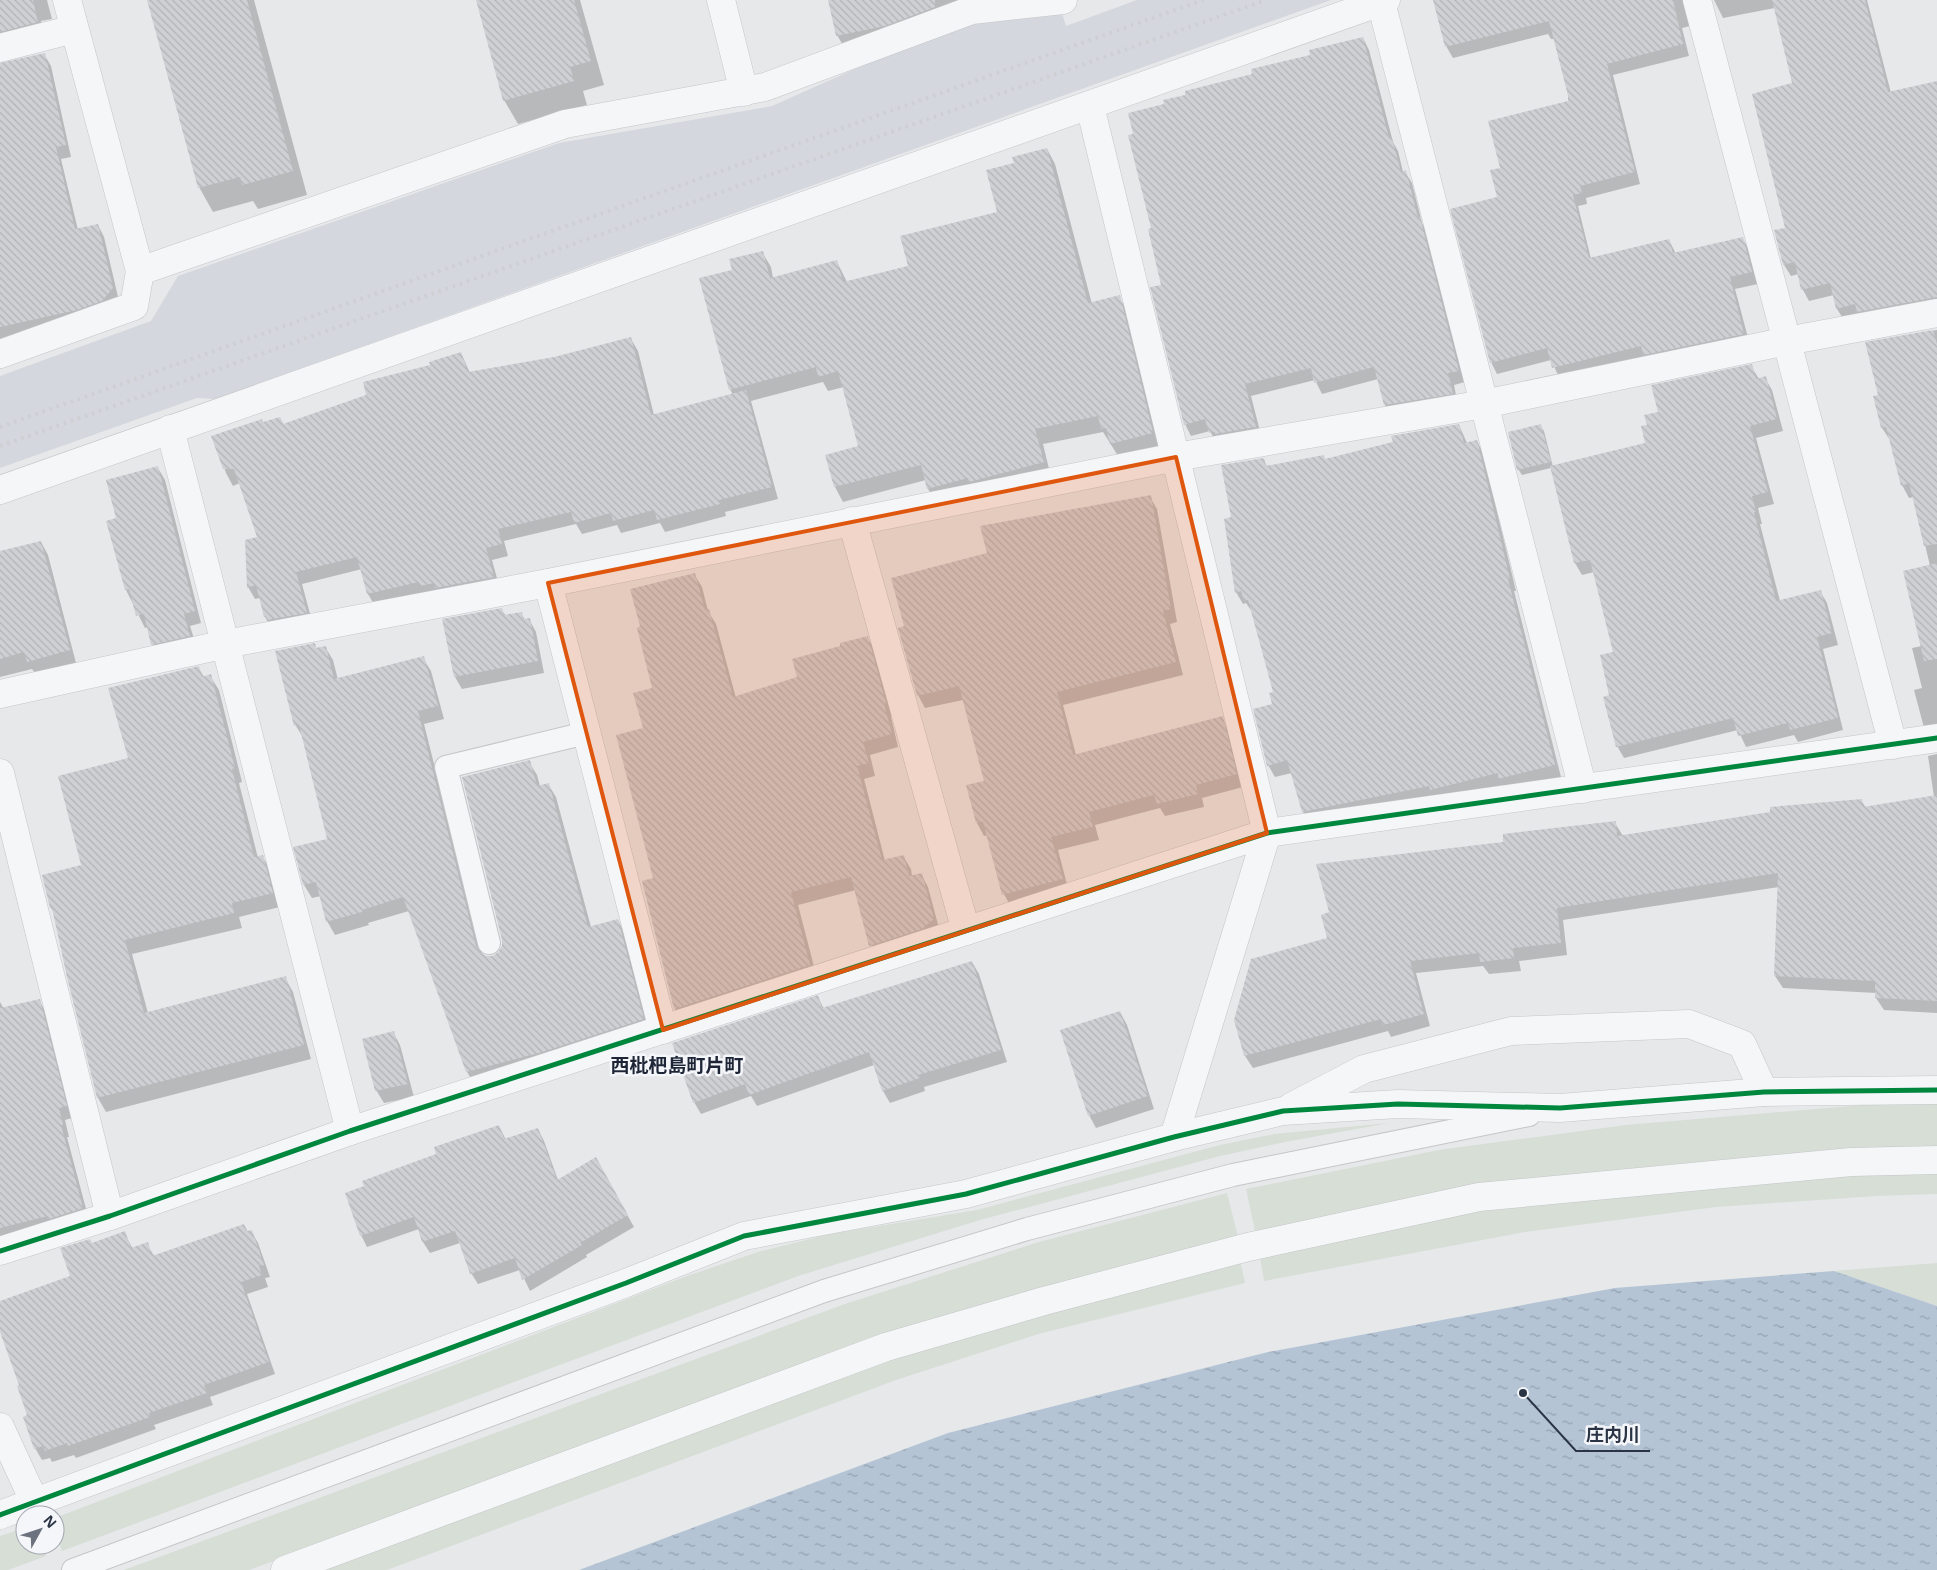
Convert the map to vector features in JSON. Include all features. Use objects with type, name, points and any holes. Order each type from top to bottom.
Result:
[{"type":"street","points":[[0,354],[134,306],[140,271],[67,0]]},
{"type":"street","points":[[721,0],[744,92]]},
{"type":"street","points":[[140,271],[565,124],[764,87],[972,10],[1063,0]]},
{"type":"street","points":[[1698,0],[1893,745]]},
{"type":"street","points":[[0,490],[1383,1],[1583,789]]},
{"type":"street","points":[[0,48],[74,29]]},
{"type":"street","points":[[1090,106],[1267,833],[1174,1137]]},
{"type":"street","points":[[0,694],[226,644],[548,583],[1176,457],[1484,404],[1787,341],[1937,313]]},
{"type":"street","points":[[170,429],[350,1130]]},
{"type":"street","points":[[852,521],[966,931]]},
{"type":"street","points":[[548,583],[663,1030]]},
{"type":"street","points":[[0,1250],[110,1216],[350,1130],[1267,833],[1937,738]]},
{"type":"street","points":[[0,773],[110,1216]]},
{"type":"street","points":[[1283,1111],[1364,1069],[1511,1031],[1689,1024],[1742,1044],[1764,1092]]},
{"type":"street","points":[[0,1515],[626,1283],[744,1236],[966,1194],[1174,1137],[1283,1111],[1398,1104],[1560,1108],[1764,1092],[1937,1090]]},
{"type":"street","points":[[285,1570],[886,1347],[1044,1301],[1248,1247],[1479,1197],[1851,1162],[1937,1160]]},
{"type":"street","points":[[0,1427],[35,1503]]},
{"type":"lane","points":[[489,943],[446,767],[586,733]]},
{"type":"lane","points":[[73,1570],[824,1291],[1027,1228],[1233,1175],[1560,1108]]},
{"type":"highlighted area","points":[[1176,457],[1267,833],[663,1030],[548,583]]},
{"type":"shaded area","points":[[1137,0],[1331,0],[215,399],[197,398],[0,468],[0,376],[151,321],[178,276],[559,143],[772,106],[893,52],[972,24],[1062,13],[1066,26]]},
{"type":"shaded area","points":[[1874,1104],[1937,1104],[1937,1148],[1864,1150],[1653,1166],[1466,1190],[1255,1231],[1246,1189],[1439,1150],[1626,1125]]},
{"type":"shaded area","points":[[1389,1123],[1220,1156],[980,1220],[798,1276],[65,1550],[65,1514],[687,1276],[758,1252],[830,1234],[977,1210],[1220,1145],[1275,1134]]},
{"type":"shaded area","points":[[1937,1172],[1937,1194],[1876,1196],[1716,1207],[1525,1232],[1264,1281],[1260,1257],[1496,1207],[1863,1174]]},
{"type":"shaded area","points":[[1227,1193],[1238,1237],[876,1337],[249,1570],[124,1570],[845,1304],[1039,1242]]},
{"type":"shaded area","points":[[1240,1260],[1245,1283],[1038,1334],[896,1380],[387,1570],[323,1570],[897,1356]]},
{"type":"shaded area","points":[[1937,1263],[1937,1306],[1834,1271]]},
{"type":"shaded area","points":[[15,1531],[15,1555],[46,1556],[8,1570],[0,1570],[0,1536]]},
{"type":"water","points":[[1834,1271],[1937,1306],[1937,1570],[579,1570],[948,1433],[1268,1352],[1615,1288]]},
{"type":"building","points":[[0,0],[33,0],[38,22],[0,32]]},
{"type":"building","points":[[147,0],[247,0],[293,171],[242,185],[240,177],[198,188]]},
{"type":"building","points":[[476,0],[574,0],[591,61],[570,67],[574,81],[503,101]]},
{"type":"building","points":[[828,0],[935,0],[935,7],[885,26],[836,36]]},
{"type":"building","points":[[1433,0],[1673,0],[1683,44],[1607,64],[1635,172],[1580,186],[1582,193],[1573,195],[1589,258],[1669,239],[1673,253],[1743,237],[1752,272],[1730,277],[1744,334],[1643,355],[1641,346],[1552,368],[1547,348],[1490,363],[1450,209],[1497,197],[1490,170],[1500,168],[1488,121],[1568,101],[1568,95],[1549,21],[1445,47]]},
{"type":"building","points":[[1772,0],[1865,0],[1888,92],[1937,81],[1937,297],[1857,312],[1855,304],[1836,309],[1830,283],[1801,290],[1795,262],[1783,265],[1774,230],[1785,228],[1752,94],[1792,83]]},
{"type":"building","points":[[1363,37],[1389,138],[1392,138],[1401,172],[1406,170],[1418,218],[1420,217],[1459,371],[1448,373],[1453,394],[1384,405],[1374,367],[1314,383],[1311,368],[1245,384],[1256,427],[1215,434],[1215,432],[1209,433],[1205,419],[1184,425],[1150,287],[1161,285],[1148,229],[1151,228],[1128,135],[1133,134],[1128,113],[1164,104],[1163,100],[1185,95],[1185,91],[1252,74],[1251,69],[1310,55],[1309,50]]},
{"type":"building","points":[[45,53],[66,145],[56,147],[75,229],[98,224],[113,288],[102,301],[77,310],[0,327],[0,63]]},
{"type":"building","points":[[1047,148],[1088,303],[1120,295],[1153,433],[1110,444],[1106,428],[1101,429],[1098,416],[1035,429],[1044,462],[969,482],[968,478],[927,489],[921,465],[834,487],[825,455],[858,446],[838,371],[818,377],[816,367],[729,390],[699,278],[732,270],[729,259],[763,251],[770,278],[837,260],[843,282],[908,266],[900,236],[997,212],[986,170],[1014,163],[1012,157]]},
{"type":"building","points":[[1933,330],[1937,344],[1937,544],[1924,546],[1909,483],[1901,486],[1886,427],[1881,428],[1873,396],[1878,395],[1865,342]]},
{"type":"building","points":[[631,337],[651,415],[746,390],[772,487],[719,500],[720,504],[657,520],[654,510],[613,521],[611,513],[574,523],[571,512],[498,529],[502,544],[486,548],[494,577],[435,588],[434,583],[420,586],[419,582],[367,594],[357,557],[296,572],[307,613],[267,620],[266,616],[264,617],[256,585],[247,588],[245,540],[257,537],[234,469],[223,469],[211,436],[262,419],[263,422],[280,417],[283,424],[366,395],[363,382],[430,365],[429,362],[461,352],[468,372],[554,357]]},
{"type":"building","points":[[1752,364],[1756,379],[1766,376],[1777,419],[1750,426],[1768,492],[1752,496],[1756,512],[1754,512],[1776,601],[1821,590],[1832,633],[1817,637],[1838,718],[1790,730],[1788,723],[1738,736],[1733,718],[1616,747],[1603,697],[1609,695],[1600,655],[1613,652],[1590,560],[1574,563],[1550,466],[1645,443],[1641,426],[1647,425],[1644,415],[1658,412],[1651,385]]},
{"type":"building","points":[[1459,424],[1464,443],[1477,440],[1510,579],[1508,579],[1555,765],[1498,779],[1498,773],[1430,790],[1429,786],[1302,812],[1287,760],[1267,766],[1253,709],[1272,704],[1269,693],[1273,692],[1248,600],[1244,601],[1241,591],[1235,593],[1224,519],[1231,517],[1221,465],[1264,458],[1266,466],[1324,455],[1325,459],[1393,442],[1391,436]]},
{"type":"building","points":[[1541,424],[1551,462],[1517,470],[1508,432]]},
{"type":"building","points":[[158,466],[195,611],[184,614],[190,636],[151,645],[144,614],[136,616],[129,589],[125,590],[106,521],[116,518],[106,480]]},
{"type":"building","points":[[1151,495],[1171,609],[1163,611],[1176,662],[1057,692],[1073,755],[1223,716],[1237,774],[1196,785],[1198,794],[1157,804],[1154,795],[1089,812],[1093,827],[1051,837],[1063,879],[1002,895],[983,822],[976,823],[966,785],[984,781],[959,686],[917,696],[898,628],[904,626],[891,578],[987,553],[980,526]]},
{"type":"building","points":[[41,541],[70,650],[27,662],[24,652],[0,659],[0,551]]},
{"type":"building","points":[[1937,563],[1937,659],[1924,661],[1903,571]]},
{"type":"building","points":[[695,573],[705,610],[709,609],[733,697],[797,677],[792,659],[868,636],[886,703],[884,704],[892,734],[863,742],[869,763],[857,766],[882,860],[904,855],[909,876],[922,873],[934,919],[922,929],[869,946],[851,877],[791,892],[810,965],[674,1009],[642,881],[653,878],[616,735],[643,728],[633,693],[652,688],[637,628],[640,626],[630,589]]},
{"type":"building","points":[[502,608],[504,615],[522,612],[523,619],[530,618],[538,661],[454,677],[442,619]]},
{"type":"building","points":[[315,643],[316,648],[326,646],[334,679],[424,656],[438,706],[418,711],[476,946],[486,956],[493,956],[498,952],[502,946],[502,940],[462,777],[530,760],[537,786],[549,783],[588,927],[618,919],[644,1019],[539,1053],[466,1072],[403,897],[362,910],[362,912],[326,922],[316,882],[303,885],[293,847],[327,839],[299,725],[294,726],[275,651]]},
{"type":"building","points":[[199,666],[202,677],[211,674],[235,768],[232,769],[254,857],[263,855],[273,893],[232,903],[234,913],[125,940],[144,1013],[286,976],[304,1045],[97,1098],[52,908],[50,908],[42,875],[81,865],[58,776],[128,758],[108,688]]},
{"type":"building","points":[[1937,795],[1937,1001],[1875,998],[1875,981],[1774,976],[1778,873],[1557,908],[1561,943],[1513,948],[1514,958],[1480,962],[1479,953],[1410,961],[1424,1014],[1383,1025],[1381,1019],[1244,1056],[1234,1020],[1251,959],[1327,938],[1321,915],[1329,912],[1316,864],[1503,842],[1503,834],[1616,821],[1617,836],[1770,812],[1770,807],[1862,799],[1863,807]]},
{"type":"building","points":[[972,961],[1001,1050],[918,1075],[920,1078],[882,1091],[869,1052],[749,1095],[745,1084],[693,1103],[672,1043],[818,995],[822,1008]]},
{"type":"building","points":[[40,999],[67,1106],[59,1108],[63,1125],[61,1125],[83,1208],[49,1219],[48,1216],[0,1228],[0,1008]]},
{"type":"building","points":[[1120,1011],[1148,1096],[1088,1116],[1060,1030]]},
{"type":"building","points":[[394,1031],[408,1084],[375,1091],[362,1039]]},
{"type":"building","points":[[499,1125],[504,1139],[538,1128],[557,1180],[596,1157],[628,1215],[580,1243],[582,1245],[522,1280],[515,1258],[470,1274],[455,1231],[422,1242],[414,1217],[360,1236],[345,1193],[364,1186],[362,1181],[436,1154],[434,1147]]},
{"type":"building","points":[[244,1224],[247,1231],[252,1230],[264,1265],[259,1266],[262,1275],[241,1282],[269,1362],[204,1385],[207,1393],[149,1413],[150,1417],[68,1446],[67,1443],[45,1451],[43,1446],[34,1449],[23,1417],[27,1415],[17,1386],[19,1385],[0,1332],[0,1301],[70,1276],[60,1248],[90,1239],[92,1243],[125,1231],[131,1248],[148,1242],[152,1256]]},
{"type":"railway","points":[[0,427],[1203,0]]},
{"type":"railway","points":[[0,446],[1266,0]]},
{"type":"cycle path","points":[[0,1251],[110,1216],[350,1131],[1267,833],[1937,738]]},
{"type":"cycle path","points":[[0,1515],[626,1283],[744,1236],[966,1194],[1174,1137],[1283,1111],[1398,1104],[1560,1108],[1764,1092],[1937,1090]]},
{"type":"place","name":"庄内川","points":[[1523,1393]]},
{"type":"district","name":"西枇杷島町片町","points":[[677,1065]]}]
